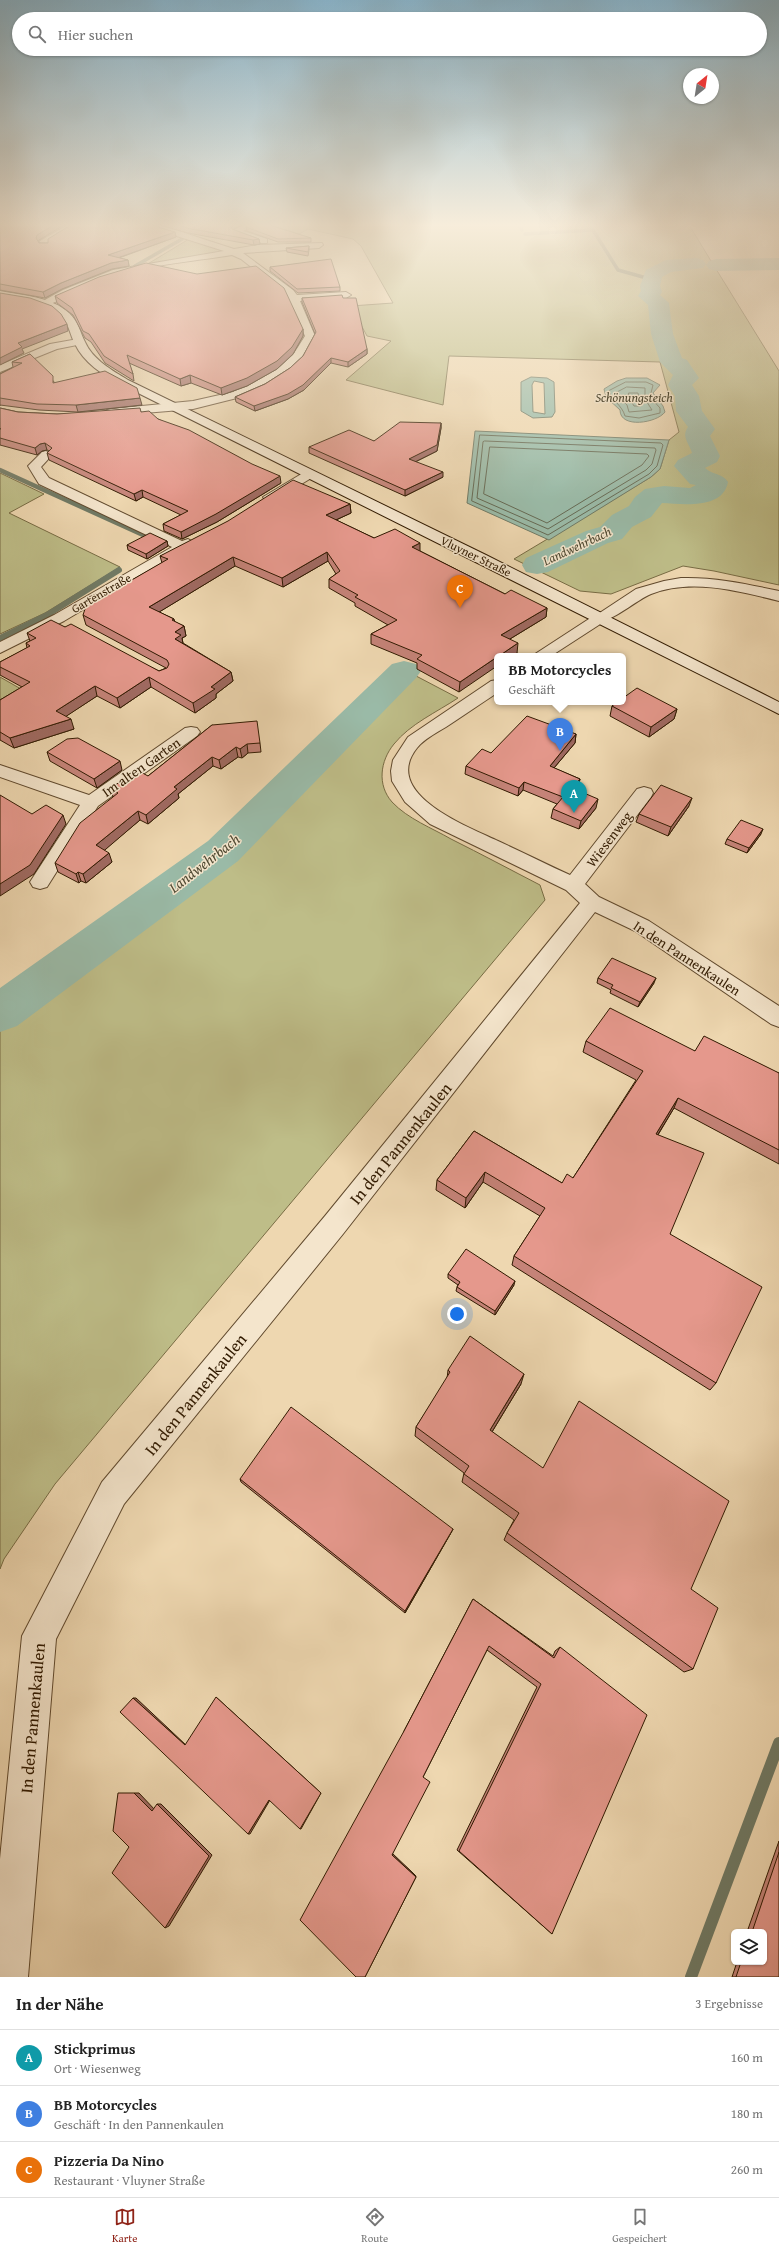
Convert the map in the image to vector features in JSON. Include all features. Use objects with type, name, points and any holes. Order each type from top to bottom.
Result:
[{"type":"street","name":"Vluyner Straße","points":[[66,315],[74,326],[78,342],[83,351],[102,369],[124,382],[600,618],[779,709]]},
{"type":"street","points":[[97,415],[172,407],[219,400],[237,395],[282,370],[297,357],[310,336],[302,324],[299,315]]},
{"type":"street","points":[[0,369],[54,346],[78,342]]},
{"type":"street","points":[[46,455],[34,466],[44,481],[182,546]]},
{"type":"street","points":[[256,505],[308,474]]},
{"type":"street","name":"Gartenstraße","points":[[0,648],[66,621],[182,546],[203,536]]},
{"type":"street","points":[[545,653],[644,591],[680,583],[719,583],[779,596]]},
{"type":"street","name":"In den Pannenkaulen","points":[[494,688],[420,736],[407,749],[400,768],[400,781],[417,804],[437,819],[642,926],[779,1018]]},
{"type":"street","name":"Im alten Garten","points":[[40,882],[91,802],[191,732]]},
{"type":"street","name":"Im alten Garten","points":[[0,771],[91,802]]},
{"type":"street","name":"Wiesenweg","points":[[583,894],[644,793]]},
{"type":"street","name":"In den Pannenkaulen","points":[[8,1977],[39,1636],[113,1493],[329,1231],[583,894]]},
{"type":"shaded area","points":[[356,315],[745,315],[779,371],[779,585],[683,566],[611,594],[580,591],[514,559],[651,477],[660,469],[669,440],[679,432],[660,362],[449,356],[443,405],[346,380],[391,341],[367,336]]},
{"type":"shaded area","points":[[0,473],[44,494],[9,513],[120,567],[45,613],[0,634]]},
{"type":"shaded area","points":[[399,667],[458,698],[416,724],[394,744],[383,765],[382,781],[387,795],[398,808],[413,818],[540,885],[545,900],[55,1484],[4,1559],[0,1569],[0,1000],[216,846]]},
{"type":"shaded area","points":[[0,677],[21,689],[0,701]]},
{"type":"water","points":[[531,377],[547,378],[554,382],[555,412],[552,417],[533,418],[521,411],[521,382]],"holes":[[[534,381],[544,383],[545,414],[533,412],[532,385]]]},
{"type":"water","name":"Schönungsteich","points":[[626,378],[647,378],[660,385],[653,393],[663,406],[665,412],[655,419],[647,421],[632,422],[626,420],[622,416],[620,410],[606,397],[604,389],[617,381]]},
{"type":"water","points":[[475,431],[669,440],[660,469],[651,477],[549,540],[467,503]]},
{"type":"building","points":[[0,315],[62,315],[67,324],[18,343],[22,347],[0,358]]},
{"type":"building","points":[[75,315],[297,315],[303,329],[292,347],[277,361],[247,378],[221,388],[190,375],[180,379],[127,355],[133,374],[104,356],[89,334],[83,331]]},
{"type":"building","points":[[309,315],[360,315],[367,349],[348,362],[331,358],[303,385],[288,394],[254,406],[235,397],[265,384],[290,368],[303,356],[316,332]]},
{"type":"building","points":[[30,354],[53,376],[53,383],[105,371],[137,388],[140,398],[76,405],[37,404],[0,398],[0,374],[22,363],[12,362]]},
{"type":"building","points":[[0,408],[18,412],[57,414],[140,408],[141,412],[149,411],[158,419],[189,430],[252,464],[280,476],[216,514],[181,532],[163,524],[188,511],[142,490],[134,494],[47,453],[52,448],[45,443],[40,444],[35,448],[0,438]]},
{"type":"building","points":[[400,422],[441,423],[437,445],[409,459],[443,472],[405,490],[309,447],[349,430],[374,441]]},
{"type":"building","points":[[293,480],[350,504],[326,515],[374,538],[395,529],[420,543],[412,547],[505,594],[511,590],[547,608],[501,635],[518,643],[503,653],[494,653],[494,659],[460,682],[417,659],[422,655],[371,634],[397,620],[355,597],[358,595],[329,579],[340,571],[327,552],[282,578],[233,557],[149,607],[174,619],[172,620],[184,626],[175,632],[181,635],[175,639],[231,672],[211,687],[215,689],[193,703],[149,677],[117,698],[95,686],[56,711],[71,719],[10,738],[0,732],[0,700],[30,682],[0,667],[0,662],[30,646],[26,643],[36,638],[27,633],[51,620],[65,627],[71,624],[159,671],[167,668],[169,664],[167,660],[83,615],[89,597],[96,594],[104,596],[168,559],[160,556],[228,521]]},
{"type":"building","points":[[150,533],[167,541],[146,554],[127,545]]},
{"type":"building","points":[[637,688],[677,709],[651,727],[612,706],[626,705],[626,696]]},
{"type":"building","points":[[527,716],[576,734],[550,766],[580,779],[572,788],[598,799],[581,821],[553,809],[563,797],[524,782],[519,788],[466,766],[482,749],[491,753]]},
{"type":"building","points":[[257,721],[260,743],[247,744],[240,749],[236,747],[219,760],[212,757],[174,787],[177,789],[146,815],[138,811],[96,845],[109,853],[83,874],[78,872],[76,874],[55,863],[80,823],[118,793],[111,788],[137,770],[148,776],[212,725]]},
{"type":"building","points":[[78,738],[120,761],[94,779],[47,752],[67,739]]},
{"type":"building","points":[[661,785],[692,798],[671,827],[639,814]]},
{"type":"building","points":[[0,795],[32,814],[46,805],[63,815],[30,865],[0,884]]},
{"type":"building","points":[[741,820],[763,829],[749,848],[727,839]]},
{"type":"building","points":[[612,958],[656,978],[640,1002],[611,988],[613,985],[598,978]]},
{"type":"building","points":[[610,1008],[695,1051],[704,1036],[779,1073],[779,1150],[678,1098],[656,1134],[704,1153],[670,1234],[762,1287],[716,1383],[514,1256],[545,1208],[485,1172],[466,1198],[437,1180],[474,1131],[562,1183],[567,1174],[573,1178],[643,1071],[586,1041]]},
{"type":"building","points":[[466,1249],[515,1281],[495,1311],[457,1287],[460,1282],[448,1274]]},
{"type":"building","points":[[470,1336],[524,1374],[490,1430],[543,1468],[579,1401],[729,1501],[691,1589],[718,1608],[693,1669],[507,1533],[519,1513],[464,1474],[469,1466],[416,1427],[450,1372],[448,1370]]},
{"type":"building","points":[[291,1407],[453,1529],[405,1611],[240,1479]]},
{"type":"building","points":[[473,1599],[554,1658],[560,1647],[647,1715],[552,1934],[459,1851],[541,1684],[489,1646],[423,1777],[430,1782],[392,1855],[416,1877],[365,1977],[356,1977],[300,1920],[404,1731]]},
{"type":"building","points":[[216,1697],[321,1793],[300,1829],[269,1800],[248,1834],[120,1712],[133,1698],[185,1745]]},
{"type":"building","points":[[118,1793],[134,1793],[152,1811],[157,1804],[209,1856],[165,1928],[112,1873],[129,1847],[113,1831]]},
{"type":"building","points":[[779,1852],[779,1977],[736,1977],[740,1965],[767,1965],[767,1929],[753,1929]]},
{"type":"waterway","name":"Landwehrbach","points":[[537,565],[597,537],[611,533],[622,521],[641,511],[645,503],[655,495],[685,497],[697,495],[713,487],[714,482],[700,478],[688,466],[707,456],[702,443],[697,437],[697,432],[702,429],[689,411],[687,396],[680,385],[681,380],[687,378],[679,365],[672,362],[662,334],[660,315]]},
{"type":"waterway","points":[[0,470],[154,540]]},
{"type":"waterway","points":[[0,638],[47,615],[119,570]]},
{"type":"waterway","name":"Landwehrbach","points":[[0,1013],[223,851],[404,671]]},
{"type":"waterway","points":[[691,1977],[779,1743]]},
{"type":"place","name":"Pizzeria Da Nino","points":[[460,608]]},
{"type":"place","name":"BB Motorcycles","points":[[560,751]]},
{"type":"place","name":"Stickprimus","points":[[574,813]]}]
